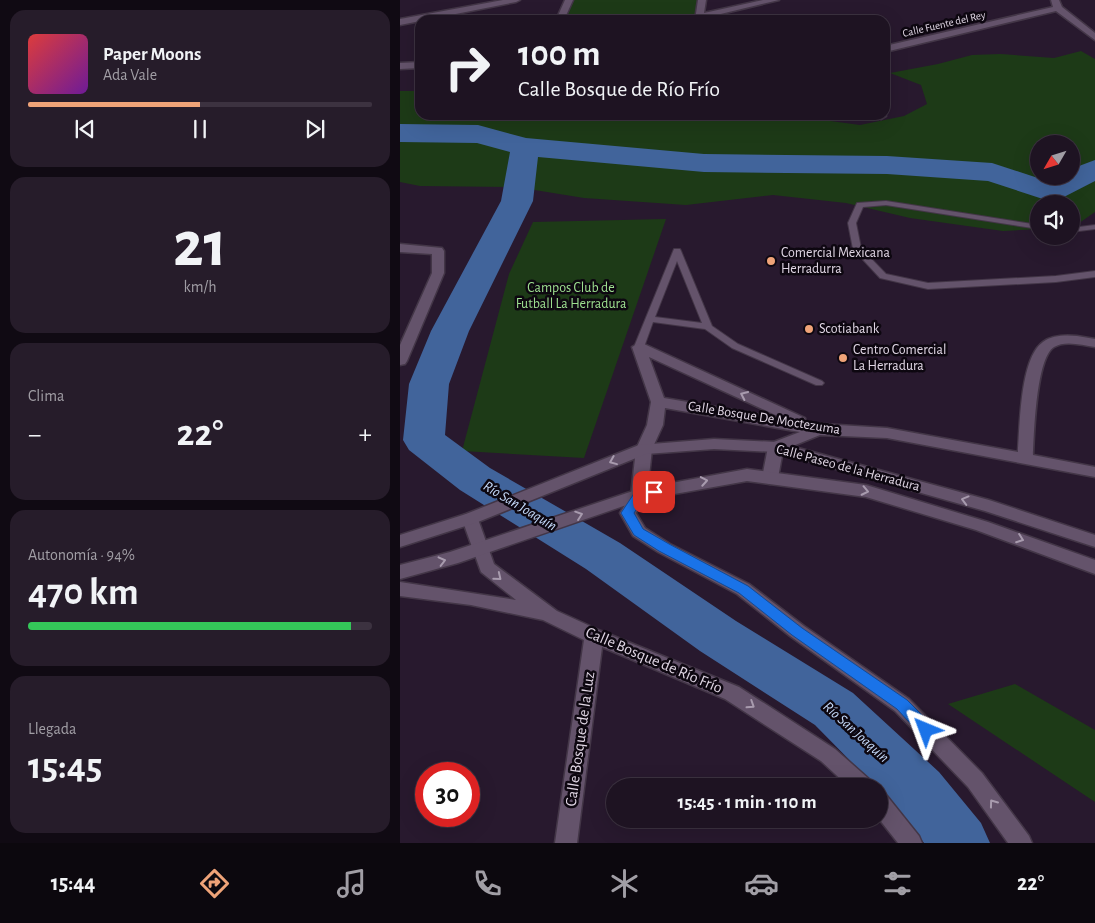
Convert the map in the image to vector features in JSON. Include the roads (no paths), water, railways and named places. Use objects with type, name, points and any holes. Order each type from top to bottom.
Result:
[{"type":"street","points":[[437,15],[516,0]]},
{"type":"street","points":[[562,15],[569,0]]},
{"type":"street","points":[[700,15],[702,0]]},
{"type":"street","points":[[712,15],[775,0]]},
{"type":"street","points":[[1056,4],[1095,37]]},
{"type":"street","name":"Calle Fuente del Rey","points":[[890,48],[1056,4]]},
{"type":"street","points":[[400,22],[415,19]]},
{"type":"street","points":[[400,66],[415,66]]},
{"type":"street","points":[[400,248],[438,251],[438,273],[403,348],[400,361]]},
{"type":"street","points":[[1026,459],[1028,416],[1036,361],[1046,346],[1071,338],[1095,343]]},
{"type":"street","points":[[639,347],[658,402],[655,425],[644,449],[638,496],[628,513],[639,532],[664,548],[743,589],[797,632],[902,705],[975,780],[1021,843]]},
{"type":"street","points":[[639,347],[820,430]]},
{"type":"street","name":"Calle Bosque De Moctezuma","points":[[658,402],[820,430],[887,433],[1095,472]]},
{"type":"street","points":[[770,478],[776,447],[820,430]]},
{"type":"street","name":"Calle Paseo de la Herradura","points":[[400,541],[471,519],[644,449],[714,444],[776,447],[989,506],[1095,541]]},
{"type":"street","name":"Calle Paseo de la Herradura","points":[[400,572],[452,558],[638,496],[701,482],[747,475],[866,491],[982,526],[1095,567]]},
{"type":"street","name":"Calle Bosque de Río Frío","points":[[471,519],[487,567],[551,616],[594,636],[732,693],[828,755],[853,778]]},
{"type":"street","points":[[400,589],[475,598],[551,616]]},
{"type":"street","name":"Calle Bosque de la Luz","points":[[566,843],[594,636]]},
{"type":"street","points":[[888,813],[911,843]]},
{"type":"lane","points":[[1030,226],[886,203],[860,205],[852,223],[857,249],[883,276],[928,286],[1047,280],[1095,274]]},
{"type":"lane","points":[[1080,229],[1095,227]]},
{"type":"lane","points":[[639,347],[652,319],[677,250],[708,328]]},
{"type":"lane","points":[[652,319],[708,328],[735,346],[819,384]]},
{"type":"waterway","name":"Río San Joaquín","points":[[400,133],[478,134],[525,147]]},
{"type":"waterway","points":[[525,147],[704,163],[887,165],[992,172],[1049,192],[1095,169]]},
{"type":"waterway","name":"Río San Joaquín","points":[[525,147],[517,201],[450,331],[429,384],[424,440],[475,479],[603,556],[718,636],[834,709],[919,791],[960,843]]},
{"type":"place","name":"Comercial Mexicana Herradurra","points":[[771,261]]},
{"type":"place","name":"Scotiabank","points":[[809,329]]},
{"type":"place","name":"Centro Comercial La Herradura","points":[[843,358]]},
{"type":"park label","name":"Campos Club de Futball La Herradura","points":[[571,296]]}]
